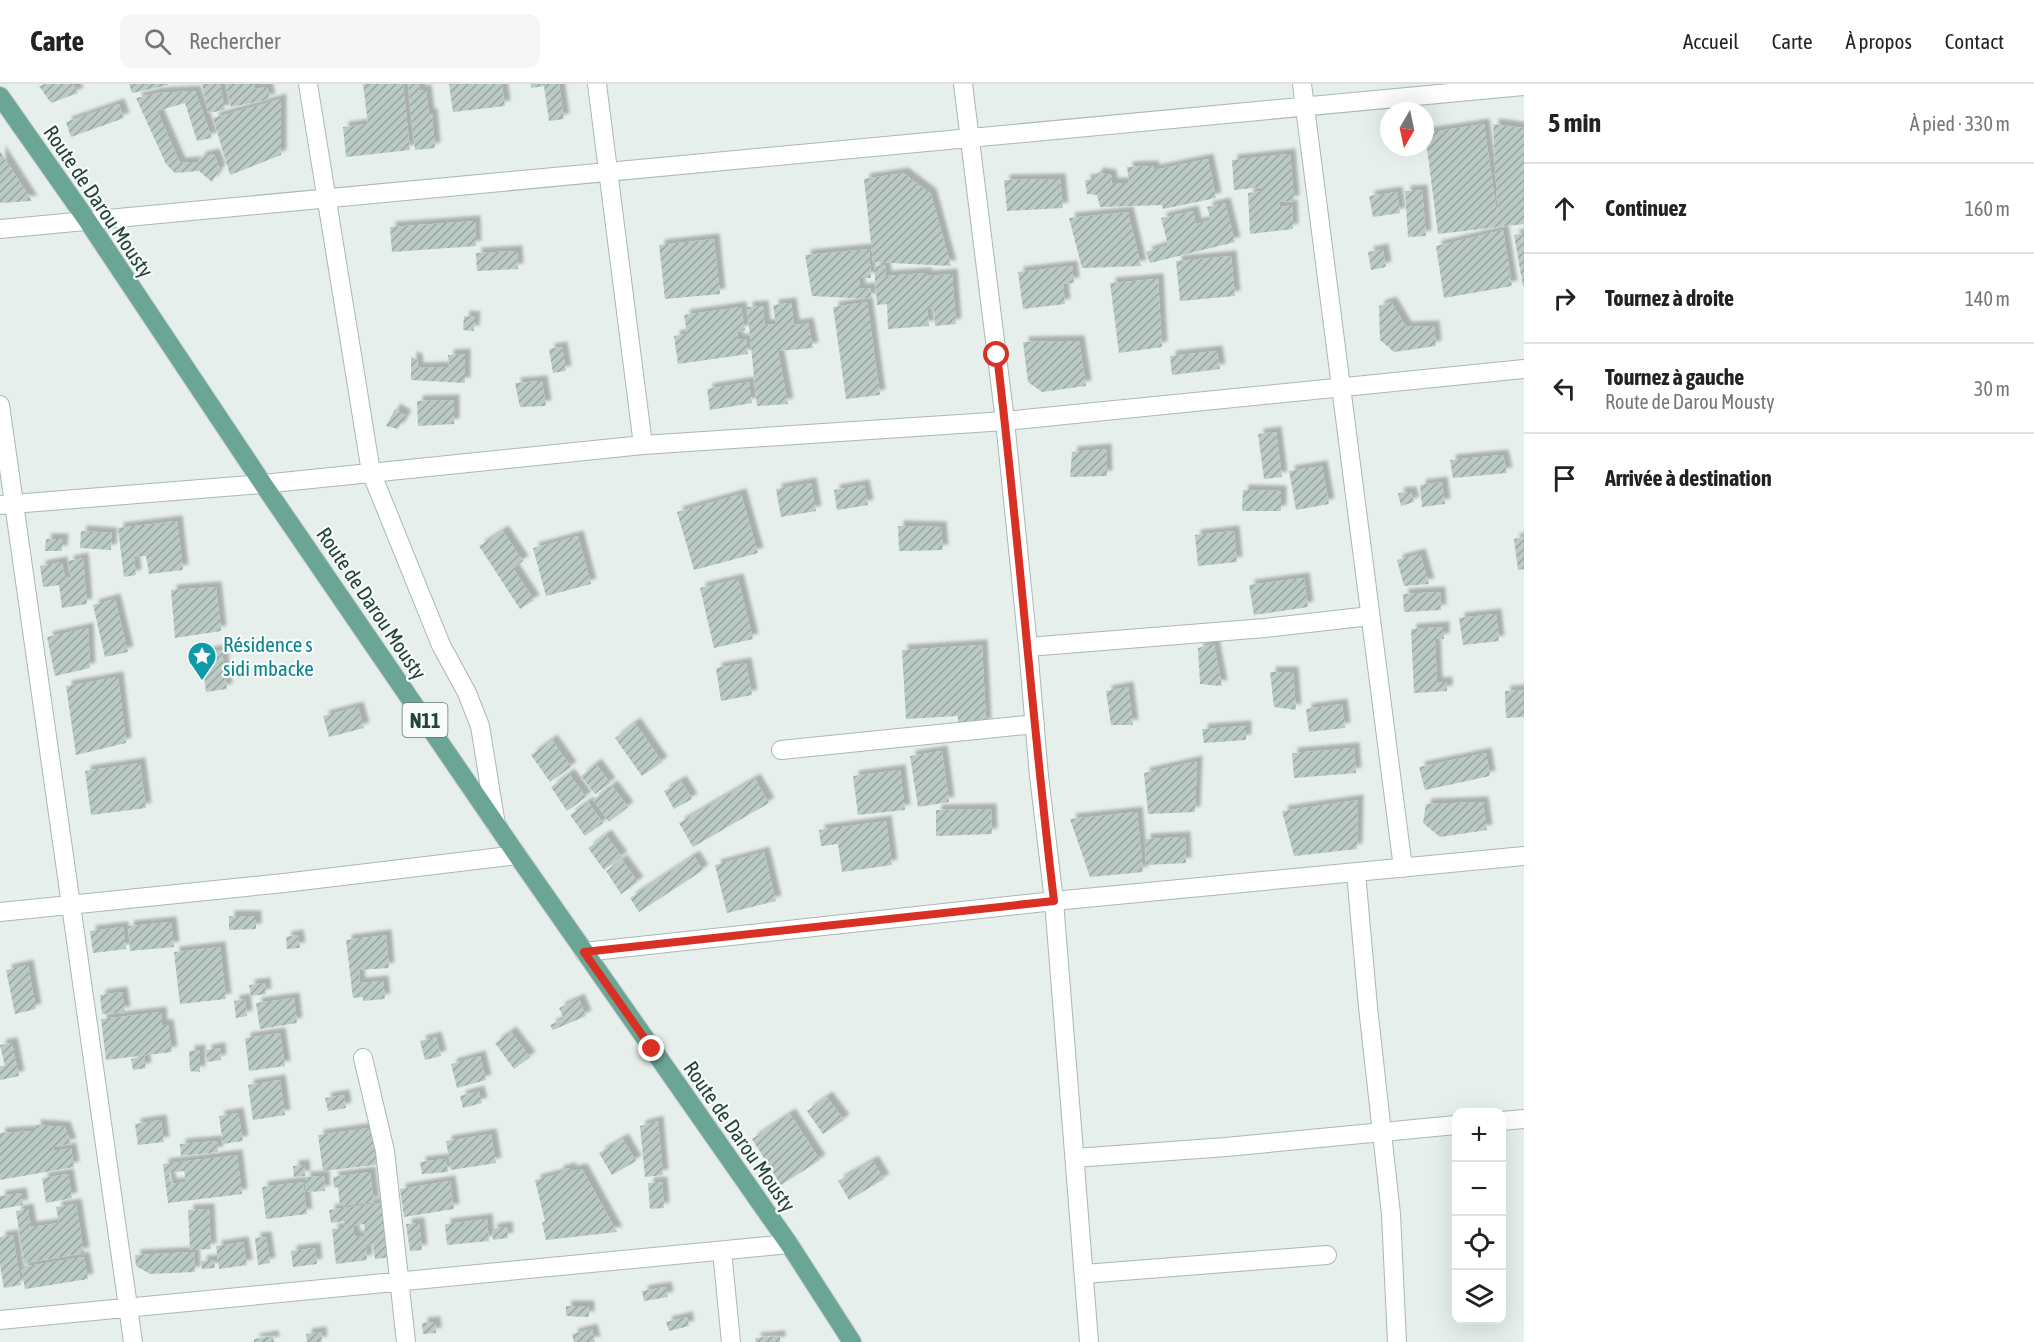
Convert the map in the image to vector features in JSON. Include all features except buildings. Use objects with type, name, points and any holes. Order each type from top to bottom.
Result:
[{"type":"main road","name":"Route de Darou Mousty","points":[[0,96],[87,220],[263,484],[496,825],[789,1244],[852,1342]]},
{"type":"street","points":[[308,84],[371,472],[441,645],[467,693],[480,726],[496,825]]},
{"type":"street","points":[[597,84],[644,445]]},
{"type":"street","points":[[963,84],[1005,421],[1054,901],[1089,1342]]},
{"type":"street","points":[[1302,84],[1403,868]]},
{"type":"street","points":[[0,229],[1524,86]]},
{"type":"street","points":[[7,504],[263,484],[644,445],[1005,421],[1524,369]]},
{"type":"street","points":[[0,405],[7,504],[71,905],[133,1342]]},
{"type":"street","points":[[1028,646],[1265,628],[1370,616]]},
{"type":"street","points":[[781,750],[1035,724]]},
{"type":"street","points":[[0,912],[284,883],[517,855]]},
{"type":"street","points":[[584,952],[1054,901],[1524,855]]},
{"type":"street","points":[[1356,873],[1391,1214],[1397,1342]]},
{"type":"street","points":[[363,1058],[385,1151],[406,1342]]},
{"type":"street","points":[[1506,1121],[1524,1119]]},
{"type":"street","points":[[1075,1158],[1226,1147],[1452,1125]]},
{"type":"street","points":[[0,1320],[789,1244]]},
{"type":"street","points":[[722,1251],[731,1342]]},
{"type":"street","points":[[1084,1274],[1327,1256]]},
{"type":"place","name":"Résidence s sidi mbacke","points":[[202,682]]},
{"type":"route","points":[[652,1049],[584,952],[1054,901],[1039,776],[1028,646],[997,355]]}]
